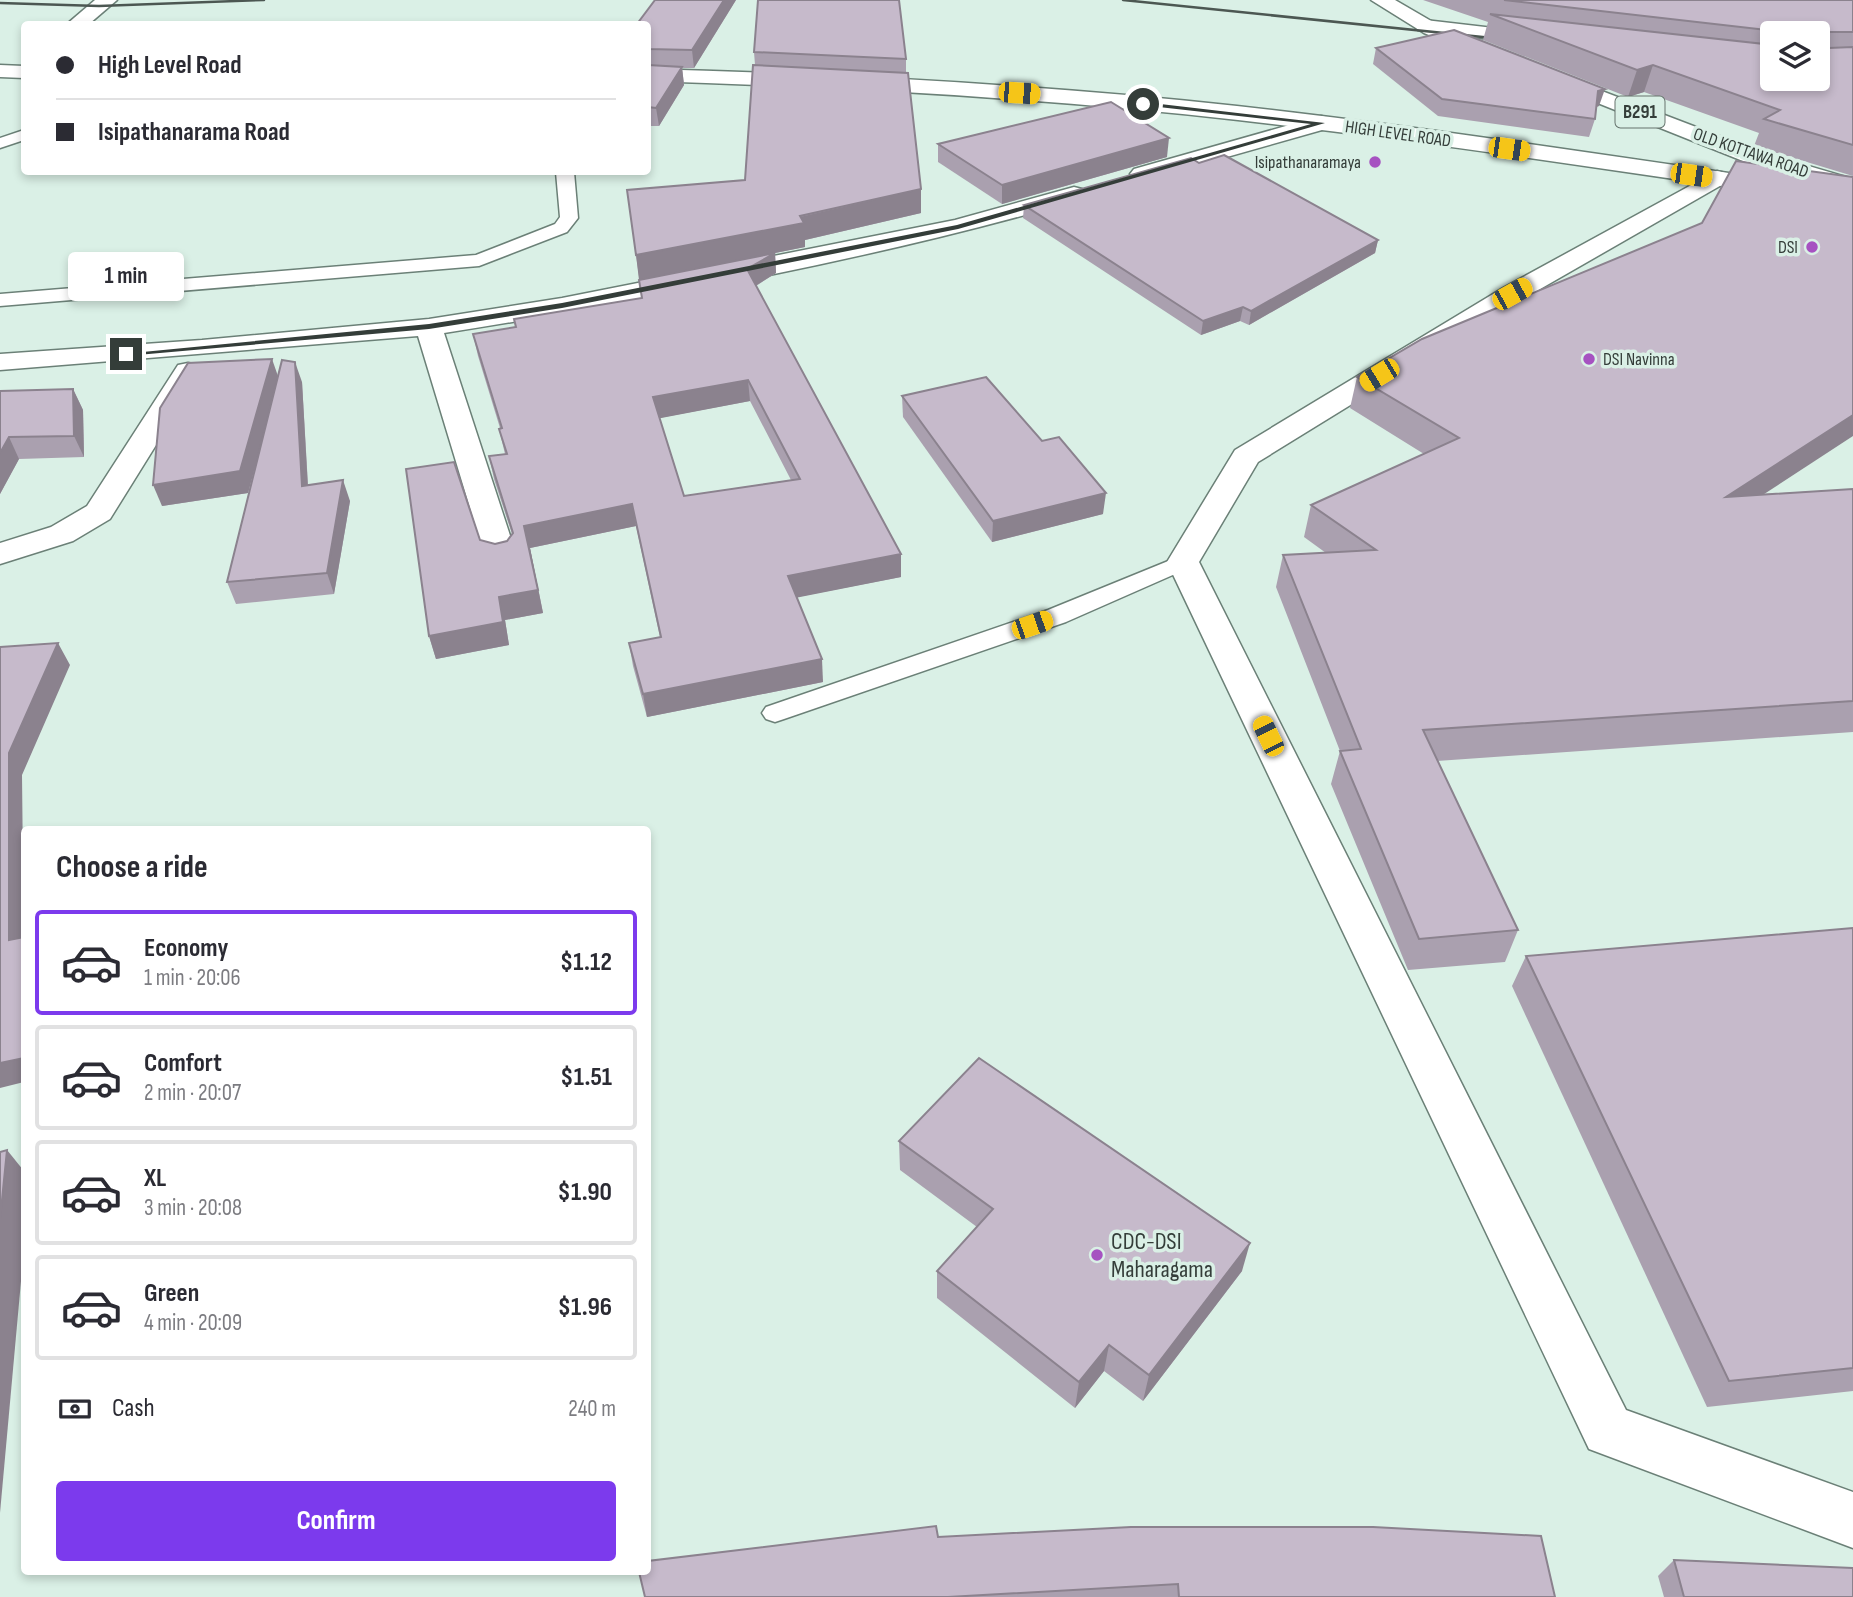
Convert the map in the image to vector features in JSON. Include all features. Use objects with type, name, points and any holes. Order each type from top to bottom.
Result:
[{"type":"main road","points":[[81,21],[107,0]]},
{"type":"main road","points":[[1381,0],[1425,26],[1506,59]]},
{"type":"main road","points":[[1425,26],[1561,42]]},
{"type":"main road","name":"OLD KOTTAWA ROAD","points":[[1531,69],[1756,158],[1853,186]]},
{"type":"main road","name":"HIGH LEVEL ROAD","points":[[651,75],[874,82],[1059,96],[1321,123],[1853,198]]},
{"type":"main road","points":[[1120,181],[1321,123]]},
{"type":"main road","points":[[1717,178],[1512,294],[1245,456],[1182,562],[1608,1430],[1853,1520]]},
{"type":"main road","points":[[0,362],[202,348],[429,327],[562,306],[958,227],[1093,188]]},
{"type":"main road","points":[[429,327],[500,554]]},
{"type":"main road","points":[[0,554],[62,534],[99,512],[202,348]]},
{"type":"lane","points":[[0,143],[21,136]]},
{"type":"lane","points":[[0,300],[479,260],[561,228],[569,218],[565,175]]},
{"type":"lane","points":[[775,713],[1057,616],[1182,562]]},
{"type":"building","points":[[655,0],[724,0],[692,50],[651,49],[651,21],[639,21]]},
{"type":"building","points":[[758,0],[899,0],[906,59],[754,52]]},
{"type":"building","points":[[1504,0],[1853,0],[1853,32],[1830,32],[1830,21],[1760,21],[1760,29]]},
{"type":"building","points":[[1490,14],[1760,44],[1760,91],[1830,91],[1830,48],[1853,47],[1853,145],[1764,119],[1780,110],[1653,65],[1637,70]]},
{"type":"building","points":[[1454,30],[1605,89],[1598,91],[1595,119],[1442,99],[1376,48]]},
{"type":"building","points":[[651,65],[682,67],[656,108],[651,107]]},
{"type":"building","points":[[753,65],[908,73],[921,189],[800,216],[804,223],[636,255],[627,190],[745,180]]},
{"type":"building","points":[[1111,102],[1169,138],[1002,185],[938,144]]},
{"type":"building","points":[[1224,155],[1378,240],[1251,311],[1243,307],[1203,321],[1024,205],[1191,158],[1199,163]]},
{"type":"building","points":[[1736,161],[1853,177],[1853,415],[1726,497],[1853,489],[1853,701],[1423,730],[1518,930],[1419,939],[1340,751],[1361,749],[1283,555],[1376,550],[1311,505],[1459,438],[1357,377],[1422,339],[1702,223]]},
{"type":"building","points":[[775,253],[747,269],[901,554],[788,576],[822,659],[643,694],[629,643],[661,637],[632,504],[524,526],[538,590],[499,597],[503,622],[429,636],[406,469],[454,462],[480,540],[495,544],[507,541],[513,533],[489,456],[507,454],[499,429],[502,428],[473,334],[516,327],[514,319],[642,298],[639,280]],"holes":[[[748,380],[800,479],[684,496],[653,397]]]},
{"type":"building","points":[[272,359],[240,471],[153,485],[160,408],[188,363]]},
{"type":"building","points":[[282,360],[295,362],[302,486],[343,480],[327,573],[227,582]]},
{"type":"building","points":[[986,377],[1042,441],[1059,437],[1106,493],[993,521],[902,396]]},
{"type":"building","points":[[73,389],[74,436],[9,437],[0,453],[0,391]]},
{"type":"building","points":[[58,643],[9,753],[9,940],[21,938],[21,1059],[0,1063],[0,647]]},
{"type":"building","points":[[1853,928],[1853,1368],[1729,1381],[1526,956]]},
{"type":"building","name":"CDC-DSI Maharagama","points":[[979,1058],[1250,1243],[1149,1375],[1109,1345],[1079,1382],[937,1271],[993,1209],[899,1141]]},
{"type":"building","points":[[7,1150],[0,1220],[0,1152]]},
{"type":"building","points":[[936,1526],[938,1537],[1131,1527],[1373,1527],[1541,1536],[1555,1597],[1179,1597],[1178,1584],[948,1597],[645,1597],[640,1575],[651,1575],[651,1561]]},
{"type":"building","points":[[1674,1560],[1853,1568],[1853,1597],[1684,1597]]},
{"type":"railway","points":[[0,3],[99,6],[264,0]]},
{"type":"railway","points":[[1123,0],[1502,39]]},
{"type":"place","name":"Isipathanaramaya","points":[[1375,162]]},
{"type":"place","name":"DSI","points":[[1812,247]]},
{"type":"place","name":"DSI Navinna","points":[[1589,359]]},
{"type":"place","name":"CDC-DSI Maharagama","points":[[1097,1255]]},
{"type":"route","points":[[126,354],[429,327],[562,306],[958,227],[1321,123],[1143,104]]}]
